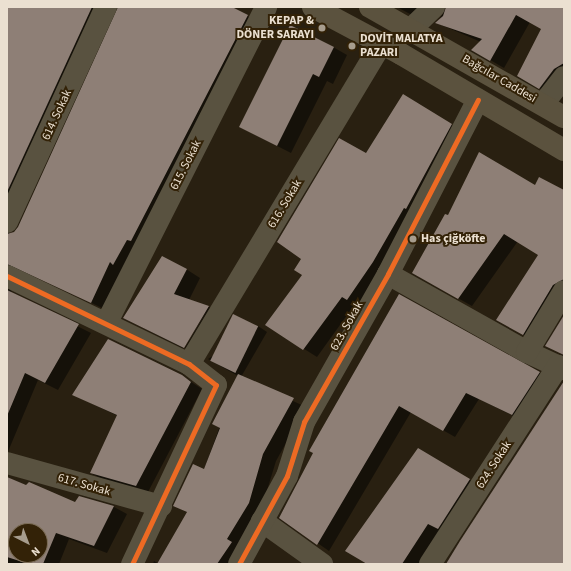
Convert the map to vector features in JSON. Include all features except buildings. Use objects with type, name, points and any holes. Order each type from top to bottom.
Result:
[{"type":"main road","points":[[312,7],[381,44],[564,150]]},
{"type":"main road","name":"Bağcılar Caddesi","points":[[370,7],[564,117]]},
{"type":"street","name":"614. Sokak","points":[[7,222],[106,7]]},
{"type":"street","name":"615. Sokak","points":[[106,322],[266,7]]},
{"type":"street","points":[[411,29],[434,7]]},
{"type":"street","name":"616. Sokak","points":[[190,364],[381,44]]},
{"type":"street","points":[[542,104],[564,78]]},
{"type":"street","name":"623. Sokak","points":[[239,564],[287,476],[304,422],[388,274],[478,100]]},
{"type":"street","points":[[388,274],[527,352],[561,367]]},
{"type":"street","points":[[7,276],[106,322],[190,364],[216,385],[161,506],[132,564]]},
{"type":"street","points":[[527,352],[564,291]]},
{"type":"street","name":"624. Sokak","points":[[430,564],[561,367]]},
{"type":"street","name":"617. Sokak","points":[[7,463],[161,506]]},
{"type":"street","points":[[262,521],[322,564]]},
{"type":"cycle path","points":[[239,564],[287,476],[304,422],[388,274],[478,100]]},
{"type":"cycle path","points":[[7,276],[189,364],[216,385],[132,564]]},
{"type":"place","name":"KEPAP & DÖNER SARAYI","points":[[322,28]]},
{"type":"place","name":"DOVİT MALATYA PAZARI","points":[[352,46]]},
{"type":"place","name":"Has çiğköfte","points":[[413,239]]}]
